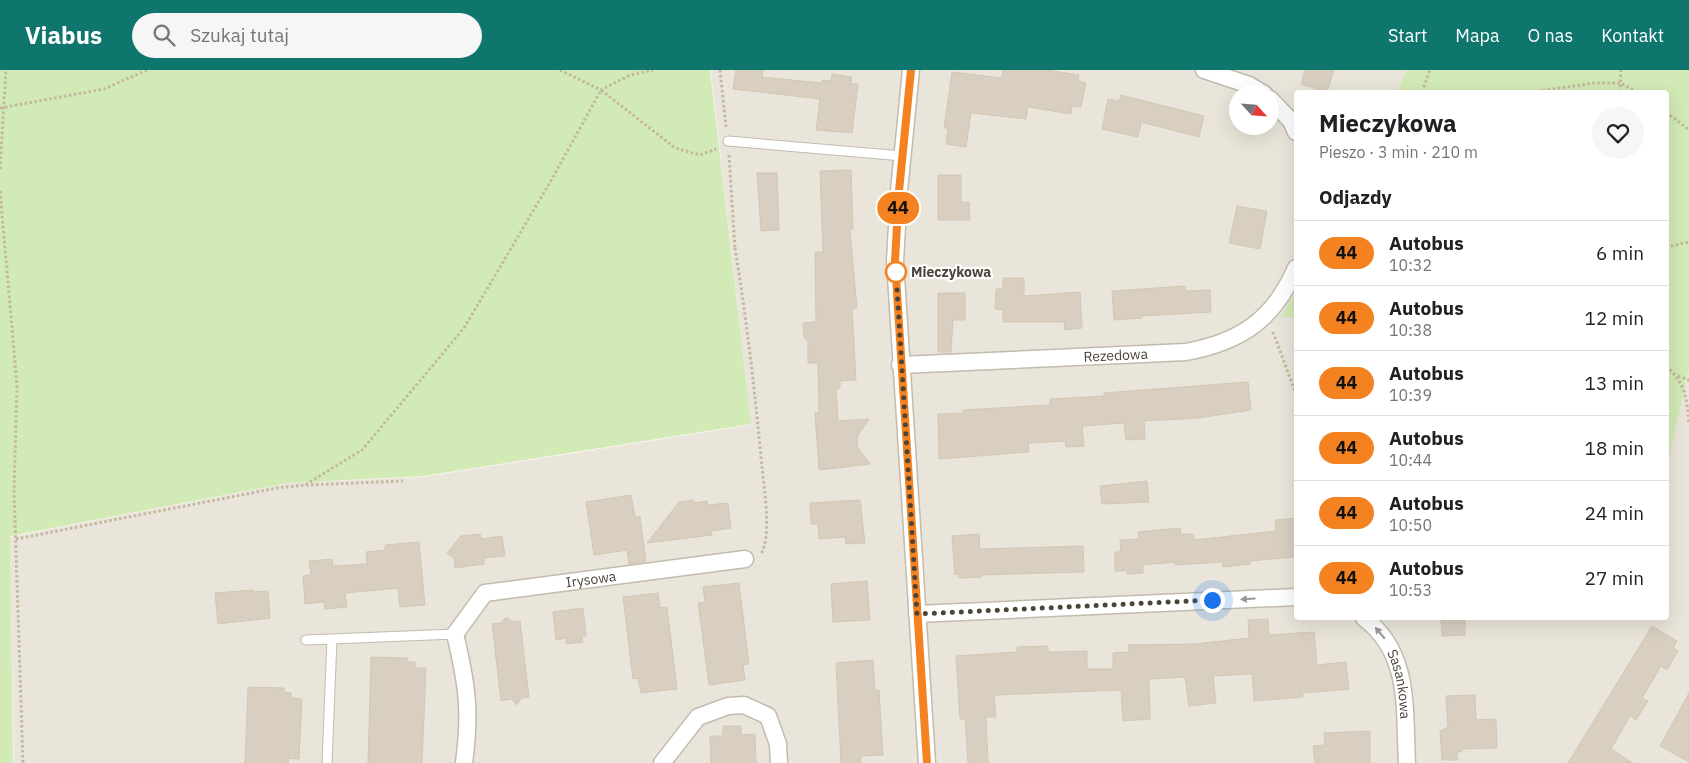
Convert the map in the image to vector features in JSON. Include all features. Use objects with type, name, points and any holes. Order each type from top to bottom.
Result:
[{"type":"street","points":[[911,70],[902,156],[895,261],[900,365],[927,763]]},
{"type":"street","points":[[1204,70],[1249,85]]},
{"type":"street","points":[[1279,108],[1291,121],[1294,128]]},
{"type":"street","name":"Rezedowa","points":[[900,365],[1186,352],[1230,340],[1250,329],[1266,315],[1289,284],[1294,273]]},
{"type":"street","name":"Irysowa","points":[[455,634],[485,593],[753,558]]},
{"type":"street","points":[[917,614],[1294,597]]},
{"type":"street","name":"Sasankowa","points":[[1366,620],[1383,636],[1398,664],[1403,684],[1407,763]]},
{"type":"street","points":[[455,634],[467,682],[469,727],[464,763]]},
{"type":"street","points":[[662,763],[698,717],[728,706],[744,705],[768,716],[778,744],[779,763]]},
{"type":"lane","points":[[728,143],[902,156]]},
{"type":"lane","points":[[306,640],[455,634]]},
{"type":"lane","points":[[327,763],[332,639]]},
{"type":"path","points":[[0,169],[2,109],[6,70]]},
{"type":"path","points":[[2,109],[104,90],[148,70]]},
{"type":"path","points":[[560,70],[601,90],[675,148],[700,155],[728,143]]},
{"type":"path","points":[[305,485],[362,450],[464,328],[552,179],[601,90],[630,75],[654,70]]},
{"type":"path","points":[[720,70],[728,143],[735,249],[755,392],[764,490],[766,544],[753,558]]},
{"type":"path","points":[[1423,90],[1430,70]]},
{"type":"path","points":[[1620,90],[1621,70]]},
{"type":"path","points":[[1547,90],[1594,83],[1621,83],[1633,90]]},
{"type":"path","points":[[1669,114],[1689,130]]},
{"type":"path","points":[[0,191],[17,386],[14,491],[23,763]]},
{"type":"path","points":[[1669,246],[1689,242]]},
{"type":"path","points":[[1266,315],[1294,389]]},
{"type":"path","points":[[1669,368],[1678,376],[1689,380]]},
{"type":"path","points":[[1678,376],[1687,400],[1689,424]]},
{"type":"path","points":[[16,539],[277,488],[403,481]]},
{"type":"shaded area","points":[[711,70],[1689,70],[1689,763],[14,763],[10,537],[289,483],[424,477],[751,425]]},
{"type":"green space","points":[[0,70],[710,70],[751,424],[423,476],[288,483],[10,536],[13,763],[0,763]]},
{"type":"green space","points":[[1407,70],[1689,70],[1689,368],[1669,457],[1669,90],[1398,90]]},
{"type":"green space","points":[[1294,294],[1294,317],[1281,317]]},
{"type":"building","points":[[736,70],[763,70],[762,77],[822,83],[822,80],[831,81],[832,74],[852,77],[851,84],[858,84],[852,133],[816,130],[820,99],[733,89]]},
{"type":"building","points":[[1003,70],[1046,70],[1079,75],[1078,81],[1086,83],[1081,107],[1072,106],[1071,114],[1028,107],[1026,119],[971,113],[966,147],[946,144],[948,128],[944,128],[952,72],[1002,78]]},
{"type":"building","points":[[1305,70],[1334,70],[1328,90],[1320,90],[1301,84]]},
{"type":"building","points":[[1121,95],[1204,116],[1199,137],[1141,122],[1138,137],[1102,129],[1108,99],[1119,101]]},
{"type":"building","points":[[851,170],[853,229],[850,229],[857,308],[852,308],[856,380],[840,381],[840,388],[836,388],[838,421],[869,419],[857,437],[858,448],[870,464],[819,470],[815,413],[819,413],[818,363],[808,363],[808,341],[804,337],[803,323],[816,322],[815,252],[823,252],[820,171]]},
{"type":"building","points":[[757,173],[777,173],[779,230],[761,231]]},
{"type":"building","points":[[938,175],[961,175],[961,202],[969,202],[970,220],[938,220]]},
{"type":"building","points":[[1237,206],[1267,211],[1260,249],[1229,243]]},
{"type":"building","points":[[1003,278],[1024,278],[1024,296],[1080,292],[1082,328],[1065,330],[1064,322],[1003,322],[1003,310],[995,309],[996,289],[1003,289]]},
{"type":"building","points":[[1185,286],[1185,291],[1210,290],[1211,312],[1141,316],[1142,318],[1114,320],[1112,291]]},
{"type":"building","points":[[938,293],[965,293],[965,320],[953,320],[951,352],[938,352]]},
{"type":"building","points":[[1248,382],[1251,410],[1198,418],[1144,421],[1145,439],[1126,440],[1124,423],[1082,426],[1084,446],[1066,447],[1065,441],[1028,443],[1029,452],[939,459],[938,414],[963,413],[963,410],[1050,405],[1050,399],[1104,396],[1104,393]]},
{"type":"building","points":[[1147,481],[1149,502],[1102,504],[1100,486]]},
{"type":"building","points":[[631,495],[635,517],[640,517],[646,561],[629,564],[627,550],[594,555],[586,502]]},
{"type":"building","points":[[694,500],[694,503],[707,501],[708,505],[728,503],[731,528],[711,531],[712,535],[647,543],[679,502]]},
{"type":"building","points":[[860,500],[865,543],[846,544],[845,537],[819,539],[818,524],[811,524],[810,503]]},
{"type":"building","points":[[1294,518],[1294,557],[1250,561],[1250,564],[1223,567],[1222,562],[1175,565],[1175,562],[1143,565],[1143,573],[1127,574],[1127,571],[1115,571],[1115,552],[1121,552],[1120,540],[1139,539],[1138,532],[1180,528],[1181,534],[1193,534],[1194,540],[1276,531],[1275,520]]},
{"type":"building","points":[[480,534],[481,539],[502,536],[505,556],[484,558],[484,564],[455,568],[454,558],[447,553],[461,536]]},
{"type":"building","points":[[979,534],[980,549],[1083,546],[1084,572],[981,575],[981,577],[959,578],[959,574],[955,575],[952,536]]},
{"type":"building","points":[[419,542],[425,605],[400,607],[398,588],[345,593],[347,607],[325,609],[324,602],[305,604],[303,576],[311,575],[309,561],[332,559],[333,566],[367,564],[366,552],[385,550],[385,545]]},
{"type":"building","points":[[867,581],[870,620],[833,622],[831,584]]},
{"type":"building","points":[[739,583],[749,664],[743,665],[745,680],[709,685],[698,603],[705,602],[703,587]]},
{"type":"building","points":[[253,590],[254,592],[268,591],[270,618],[218,624],[215,593]]},
{"type":"building","points":[[658,593],[660,608],[667,607],[677,689],[641,693],[638,678],[633,679],[623,597]]},
{"type":"building","points":[[583,608],[586,636],[582,636],[583,642],[566,644],[566,638],[556,640],[553,612]]},
{"type":"building","points":[[506,617],[513,622],[520,621],[529,697],[521,698],[517,705],[511,699],[501,701],[492,624],[502,623]]},
{"type":"building","points":[[1268,619],[1269,635],[1314,632],[1317,665],[1346,662],[1349,689],[1302,693],[1303,697],[1254,701],[1252,674],[1213,676],[1216,703],[1189,706],[1185,677],[1149,679],[1150,719],[1123,721],[1121,690],[994,695],[996,717],[986,717],[988,763],[968,763],[965,719],[960,719],[956,656],[1017,652],[1017,647],[1048,646],[1048,652],[1087,651],[1087,669],[1113,669],[1113,653],[1129,652],[1128,645],[1194,644],[1249,638],[1248,620]]},
{"type":"building","points":[[1441,620],[1465,620],[1465,635],[1442,636]]},
{"type":"building","points":[[1652,626],[1677,641],[1673,648],[1678,651],[1667,670],[1661,666],[1642,698],[1648,701],[1636,720],[1630,716],[1611,749],[1633,763],[1568,763]]},
{"type":"building","points":[[371,657],[407,658],[408,662],[415,662],[415,668],[426,668],[422,763],[368,763]]},
{"type":"building","points":[[873,660],[875,690],[879,690],[883,755],[861,756],[861,763],[841,763],[836,663]]},
{"type":"building","points":[[248,687],[284,688],[284,692],[291,693],[291,698],[302,699],[299,759],[289,758],[288,763],[245,763]]},
{"type":"building","points":[[1689,693],[1689,762],[1660,746]]},
{"type":"building","points":[[1475,695],[1476,720],[1496,719],[1497,748],[1462,749],[1462,752],[1457,752],[1458,760],[1442,760],[1440,731],[1448,727],[1446,696]]},
{"type":"building","points":[[723,726],[741,726],[741,735],[755,734],[756,763],[711,763],[710,736],[723,736]]},
{"type":"building","points":[[1370,731],[1370,763],[1315,763],[1313,746],[1325,745],[1324,733]]},
{"type":"bus line","name":"44","points":[[911,70],[899,191],[895,261],[900,365],[927,763]]},
{"type":"place","name":"Mieczykowa","points":[[896,272]]},
{"type":"route","points":[[896,272],[900,365],[917,614],[1212,600]]}]
